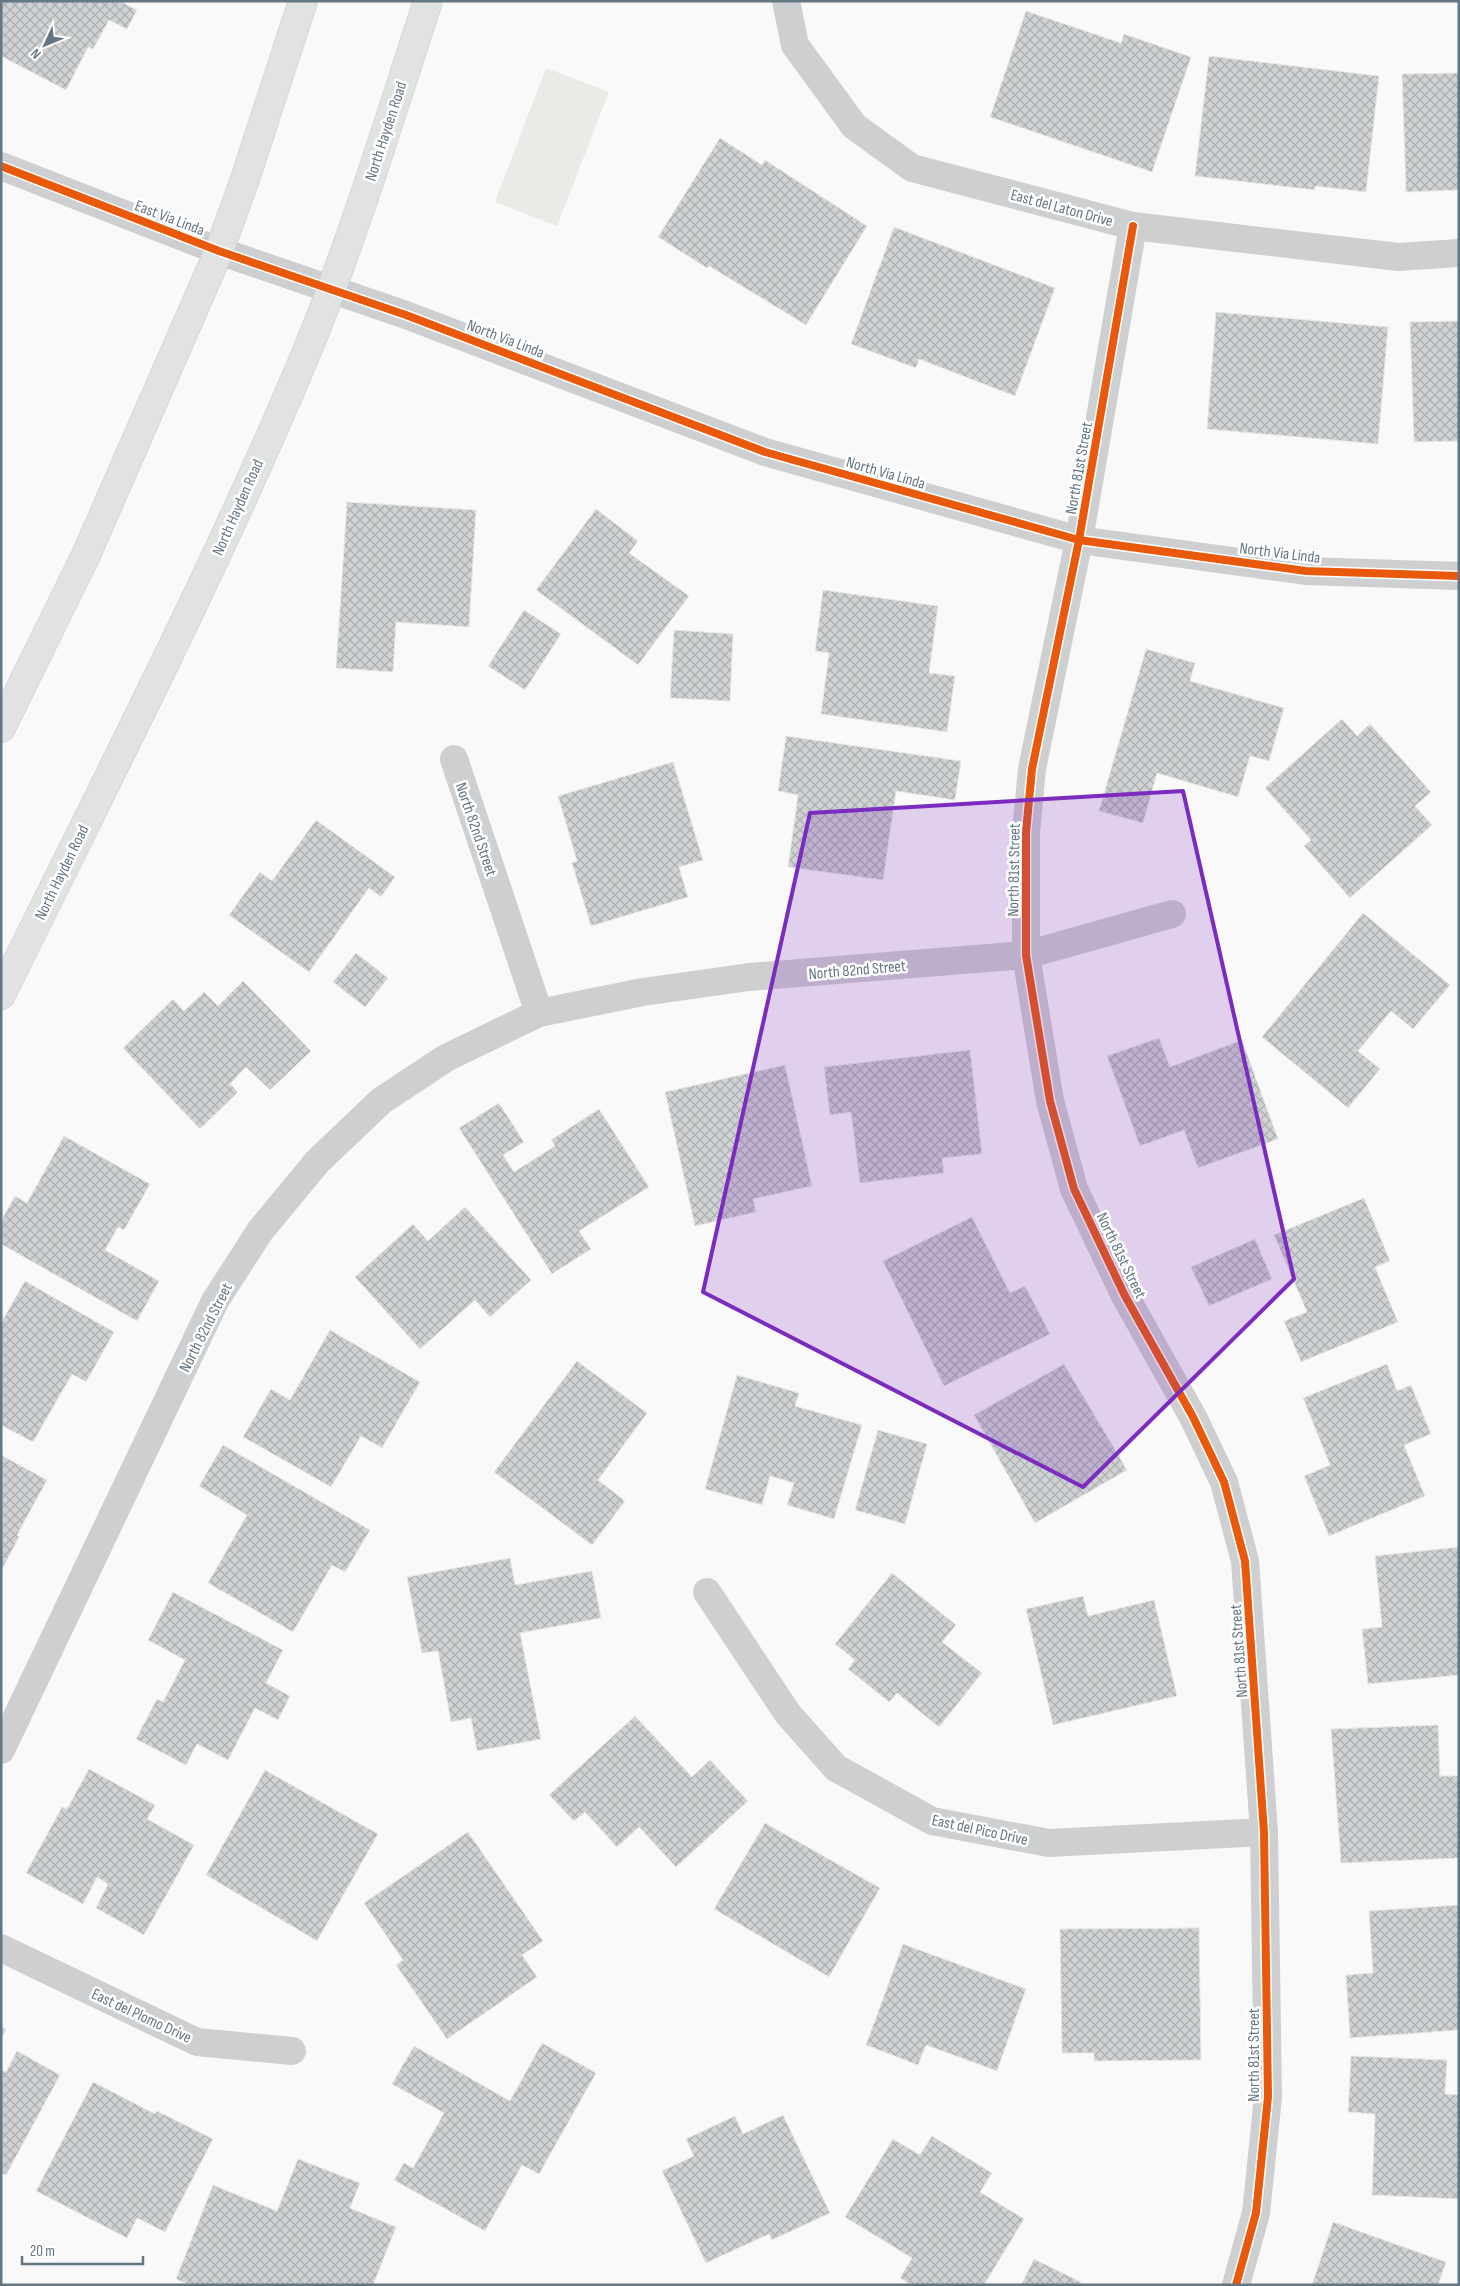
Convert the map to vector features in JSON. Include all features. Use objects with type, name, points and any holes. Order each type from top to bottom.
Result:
[{"type":"main road","points":[[1,728],[86,555],[219,251],[244,182],[303,1]]},
{"type":"main road","name":"North Hayden Road","points":[[1,995],[194,603],[305,356],[355,223],[428,1]]},
{"type":"street","name":"East del Laton Drive","points":[[786,1],[794,45],[854,126],[912,168],[1133,226],[1398,257],[1459,253]]},
{"type":"street","name":"East Via Linda","points":[[1,166],[219,251],[331,288]]},
{"type":"street","name":"North 81st Street","points":[[1133,226],[1080,540],[1032,769],[1026,832],[1026,955],[1050,1101],[1074,1189],[1126,1296],[1194,1417],[1224,1482],[1245,1561],[1264,1832],[1268,2096],[1256,2213],[1236,2285]]},
{"type":"street","name":"North Via Linda","points":[[331,288],[765,452],[1080,540],[1306,571],[1459,576]]},
{"type":"street","name":"North 82nd Street","points":[[454,759],[539,1013]]},
{"type":"street","name":"North 82nd Street","points":[[1,1750],[215,1301],[260,1231],[316,1162],[381,1101],[446,1058],[539,1013],[643,992],[749,978],[1026,955],[1172,914]]},
{"type":"street","name":"East del Pico Drive","points":[[706,1592],[788,1714],[836,1768],[932,1821],[1049,1843],[1264,1832]]},
{"type":"street","name":"East del Plomo Drive","points":[[1,1948],[197,2042],[292,2051]]},
{"type":"highlighted area","points":[[1183,791],[1294,1279],[1083,1487],[703,1292],[810,813]]},
{"type":"shaded area","points":[[546,68],[609,92],[557,226],[495,202]]},
{"type":"building","points":[[1,1],[120,1],[137,10],[127,29],[109,20],[93,49],[88,47],[66,90],[1,56]]},
{"type":"building","points":[[1026,11],[1121,43],[1124,34],[1191,57],[1152,172],[990,117]]},
{"type":"building","points":[[1209,56],[1379,76],[1366,192],[1315,186],[1315,190],[1195,176]]},
{"type":"building","points":[[1459,73],[1459,190],[1406,192],[1402,74]]},
{"type":"building","points":[[720,138],[762,165],[765,160],[867,226],[806,325],[709,266],[707,268],[658,237]]},
{"type":"building","points":[[894,227],[1055,288],[1015,396],[919,359],[916,368],[851,344]]},
{"type":"building","points":[[1216,312],[1388,327],[1378,444],[1207,429]]},
{"type":"building","points":[[1459,321],[1459,441],[1414,442],[1410,322]]},
{"type":"building","points":[[347,502],[476,510],[469,627],[396,622],[393,672],[336,668]]},
{"type":"building","points":[[596,509],[638,541],[629,553],[689,596],[638,665],[536,590]]},
{"type":"building","points":[[823,590],[938,606],[929,673],[955,676],[947,732],[821,714],[829,653],[815,651]]},
{"type":"building","points":[[524,610],[561,634],[525,690],[488,666]]},
{"type":"building","points":[[674,630],[733,634],[730,701],[670,698]]},
{"type":"building","points":[[1146,649],[1195,663],[1190,681],[1284,708],[1269,761],[1250,756],[1238,797],[1157,773],[1143,823],[1099,811]]},
{"type":"building","points":[[1342,719],[1357,736],[1370,724],[1431,792],[1415,806],[1432,825],[1350,898],[1304,846],[1311,840],[1265,788]]},
{"type":"building","points":[[786,736],[961,761],[955,800],[896,791],[883,880],[788,867],[798,795],[778,791]]},
{"type":"building","points":[[673,762],[703,860],[679,867],[688,897],[591,926],[572,863],[577,861],[558,796]]},
{"type":"building","points":[[316,820],[395,877],[381,897],[369,888],[309,972],[229,915],[260,872],[272,881]]},
{"type":"building","points":[[1363,913],[1450,985],[1413,1029],[1391,1011],[1358,1051],[1380,1069],[1348,1108],[1262,1037]]},
{"type":"building","points":[[356,953],[388,978],[365,1007],[333,982]]},
{"type":"building","points":[[243,981],[311,1051],[270,1090],[246,1067],[230,1084],[238,1092],[200,1129],[123,1048],[173,999],[184,1011],[204,992],[218,1006]]},
{"type":"building","points":[[1159,1038],[1170,1067],[1242,1040],[1278,1139],[1198,1168],[1184,1130],[1140,1146],[1107,1056]]},
{"type":"building","points":[[970,1050],[982,1154],[942,1158],[944,1173],[860,1183],[851,1112],[830,1115],[824,1067]]},
{"type":"building","points":[[785,1065],[812,1186],[753,1199],[756,1212],[695,1226],[665,1092]]},
{"type":"building","points":[[499,1103],[524,1142],[503,1155],[514,1172],[555,1146],[551,1140],[599,1109],[649,1187],[579,1231],[591,1249],[552,1274],[459,1128]]},
{"type":"building","points":[[64,1136],[150,1184],[124,1230],[118,1227],[105,1250],[159,1281],[137,1321],[1,1244],[1,1221],[15,1196],[27,1203]]},
{"type":"building","points":[[1364,1198],[1390,1261],[1375,1267],[1398,1322],[1301,1362],[1284,1321],[1307,1312],[1274,1235]]},
{"type":"building","points":[[465,1207],[531,1280],[490,1317],[475,1300],[420,1349],[355,1277],[413,1224],[428,1241]]},
{"type":"building","points":[[972,1217],[1010,1293],[1025,1286],[1050,1334],[944,1386],[883,1261]]},
{"type":"building","points":[[1255,1239],[1272,1279],[1209,1306],[1191,1267]]},
{"type":"building","points":[[25,1281],[114,1332],[86,1382],[72,1374],[33,1442],[1,1425],[1,1323]]},
{"type":"building","points":[[330,1330],[420,1382],[382,1448],[361,1436],[331,1487],[243,1437],[271,1389],[290,1400]]},
{"type":"building","points":[[577,1361],[647,1413],[598,1480],[625,1501],[592,1545],[494,1472]]},
{"type":"building","points":[[1064,1364],[1127,1470],[1035,1523],[974,1415]]},
{"type":"building","points":[[1387,1364],[1397,1391],[1411,1385],[1431,1434],[1404,1445],[1425,1496],[1329,1536],[1304,1476],[1330,1465],[1303,1398]]},
{"type":"building","points":[[737,1375],[799,1393],[795,1406],[862,1425],[834,1519],[787,1505],[794,1483],[770,1476],[762,1505],[705,1489]]},
{"type":"building","points":[[878,1430],[927,1444],[905,1524],[855,1510]]},
{"type":"building","points":[[223,1445],[370,1530],[345,1572],[332,1565],[293,1632],[208,1583],[247,1515],[199,1486]]},
{"type":"building","points":[[1,1455],[47,1480],[17,1535],[19,1537],[1,1571]]},
{"type":"building","points":[[1459,1547],[1459,1675],[1368,1684],[1362,1629],[1382,1627],[1375,1556]]},
{"type":"building","points":[[510,1558],[515,1585],[592,1571],[601,1618],[520,1633],[541,1739],[477,1751],[471,1718],[451,1722],[438,1651],[422,1653],[407,1577]]},
{"type":"building","points":[[892,1573],[956,1625],[942,1642],[982,1673],[939,1727],[897,1693],[889,1702],[848,1669],[855,1660],[835,1644]]},
{"type":"building","points":[[173,1592],[283,1650],[266,1683],[290,1696],[278,1720],[255,1708],[228,1760],[197,1744],[186,1765],[136,1739],[157,1699],[163,1702],[185,1660],[148,1640]]},
{"type":"building","points":[[1083,1596],[1088,1616],[1154,1600],[1177,1696],[1053,1725],[1026,1609]]},
{"type":"building","points":[[635,1716],[692,1777],[710,1760],[748,1801],[676,1867],[639,1827],[617,1847],[585,1812],[574,1821],[549,1795]]},
{"type":"building","points":[[1438,1725],[1440,1776],[1459,1776],[1459,1858],[1341,1863],[1331,1729]]},
{"type":"building","points":[[89,1769],[155,1805],[147,1819],[194,1845],[144,1935],[96,1908],[108,1884],[97,1877],[83,1904],[26,1873],[62,1807],[67,1809]]},
{"type":"building","points":[[265,1770],[378,1834],[317,1941],[206,1875]]},
{"type":"building","points":[[765,1823],[880,1888],[829,1977],[714,1909]]},
{"type":"building","points":[[468,1832],[543,1941],[522,1955],[537,1977],[447,2039],[396,1965],[403,1960],[364,1903]]},
{"type":"building","points":[[1459,1905],[1459,2030],[1350,2038],[1346,1975],[1373,1973],[1369,1911]]},
{"type":"building","points":[[1199,1928],[1201,2060],[1094,2061],[1094,2053],[1062,2053],[1060,1929]]},
{"type":"building","points":[[903,1944],[1026,1989],[997,2071],[926,2045],[918,2065],[866,2045]]},
{"type":"building","points":[[1,2027],[6,2029],[1,2039]]},
{"type":"building","points":[[542,2043],[596,2073],[539,2174],[522,2165],[485,2231],[394,2180],[404,2163],[413,2168],[444,2113],[392,2084],[414,2046],[510,2101]]},
{"type":"building","points":[[17,2051],[60,2075],[6,2175],[1,2173],[1,2070],[6,2072]]},
{"type":"building","points":[[1351,2056],[1447,2060],[1445,2094],[1459,2095],[1459,2199],[1372,2195],[1375,2114],[1348,2112]]},
{"type":"building","points":[[93,2082],[155,2114],[157,2111],[213,2139],[165,2232],[137,2218],[127,2238],[36,2191]]},
{"type":"building","points":[[783,2115],[830,2213],[772,2240],[769,2234],[706,2263],[662,2171],[694,2156],[686,2139],[735,2116],[743,2134]]},
{"type":"building","points":[[932,2136],[992,2173],[980,2192],[1024,2219],[984,2285],[911,2285],[900,2278],[912,2258],[845,2217],[893,2139],[920,2155]]},
{"type":"building","points":[[298,2159],[360,2183],[350,2208],[396,2227],[373,2285],[189,2285],[176,2279],[213,2185],[277,2211]]},
{"type":"building","points":[[1333,2222],[1446,2262],[1438,2285],[1312,2285]]},
{"type":"building","points":[[1034,2259],[1081,2282],[1079,2285],[1021,2285]]},
{"type":"cycle path","points":[[1,166],[219,251],[406,315],[765,452],[1079,540],[1306,571],[1459,576]]},
{"type":"cycle path","points":[[1133,226],[1079,540],[1032,769],[1026,832],[1026,955],[1050,1101],[1074,1189],[1125,1296],[1193,1417],[1224,1482],[1245,1561],[1264,1832],[1268,2097],[1256,2213],[1236,2285]]}]
